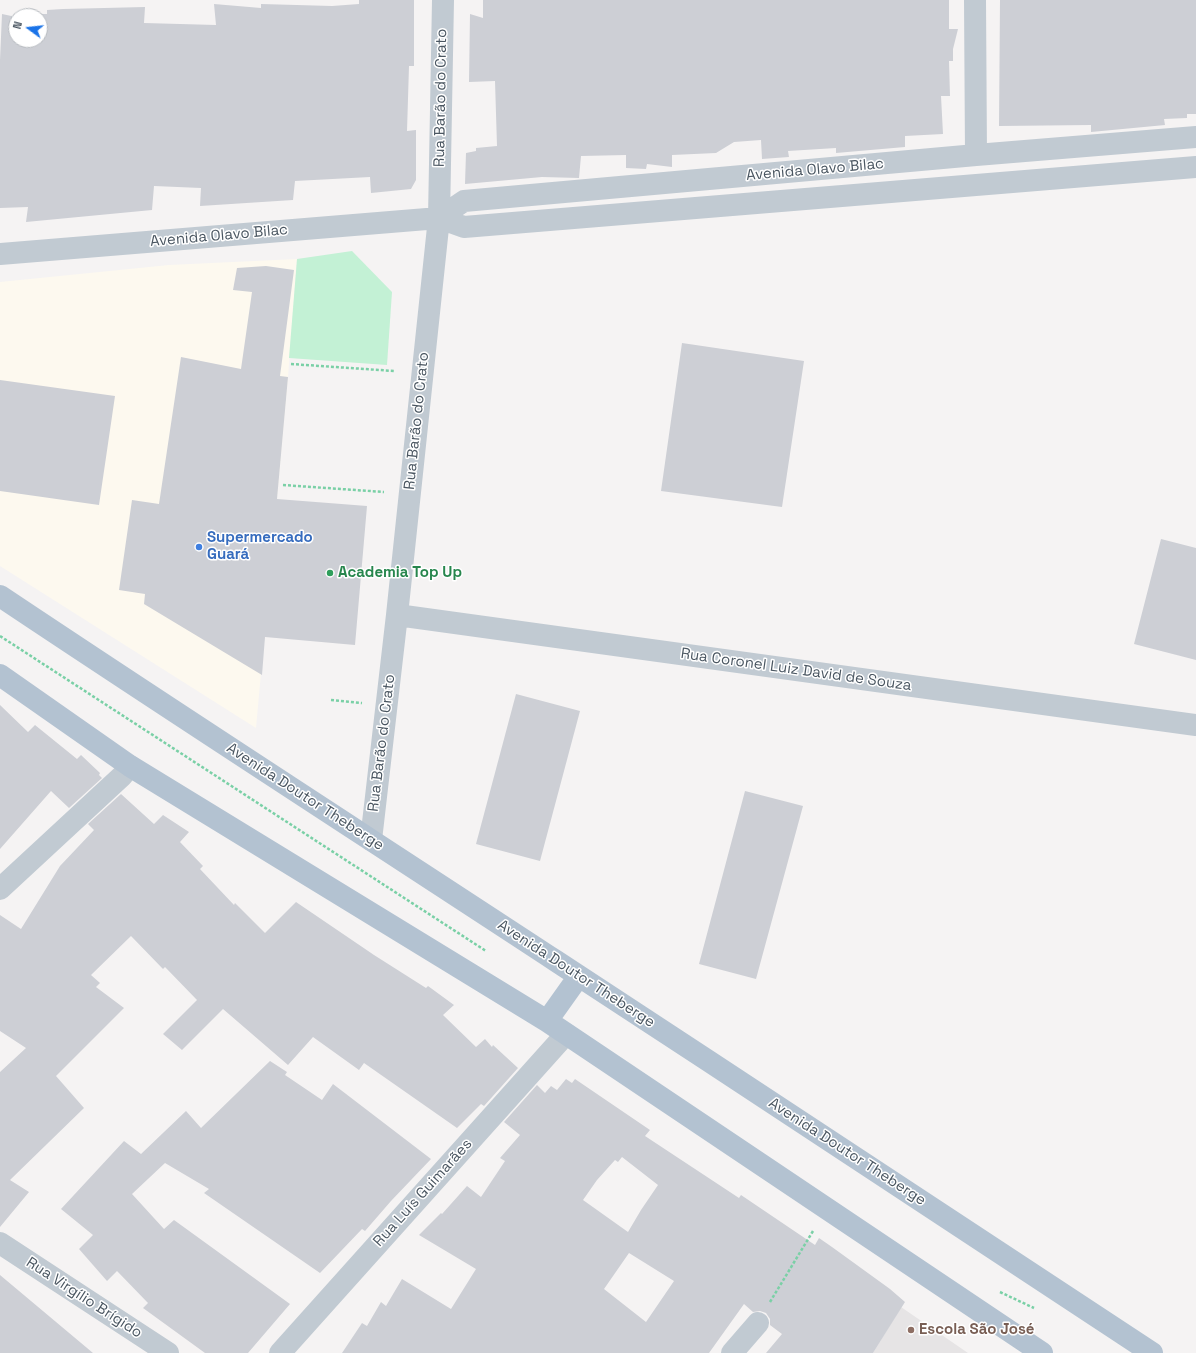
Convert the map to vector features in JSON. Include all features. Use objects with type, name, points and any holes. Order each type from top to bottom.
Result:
[{"type":"main road","name":"Avenida Doutor Theberge","points":[[0,596],[185,720],[579,976],[1152,1353]]},
{"type":"main road","points":[[0,675],[130,766],[547,1021],[1042,1353]]},
{"type":"main road","points":[[547,1021],[579,976]]},
{"type":"street","name":"Rua Barão do Crato","points":[[371,840],[397,615],[439,218],[443,0]]},
{"type":"street","points":[[974,0],[976,155]]},
{"type":"street","name":"Avenida Olavo Bilac","points":[[439,218],[464,201],[976,155],[1196,137]]},
{"type":"street","name":"Avenida Olavo Bilac","points":[[0,254],[439,218],[464,227],[1196,167]]},
{"type":"street","name":"Rua Coronel Luiz David de Souza","points":[[397,615],[1196,725]]},
{"type":"street","points":[[0,889],[122,776],[130,766]]},
{"type":"street","name":"Rua Luís Guimarães","points":[[280,1353],[566,1034]]},
{"type":"street","name":"Rua Virgílio Brígido","points":[[0,1243],[168,1353]]},
{"type":"street","points":[[732,1353],[758,1323]]},
{"type":"path","points":[[291,364],[394,371]]},
{"type":"path","points":[[283,485],[385,492]]},
{"type":"path","points":[[331,700],[365,703]]},
{"type":"path","points":[[758,1323],[827,1208]]},
{"type":"shaded area","points":[[297,259],[288,377],[256,728],[0,566],[0,282],[169,265]]},
{"type":"shaded area","name":"Escola São José","points":[[901,1307],[968,1353],[873,1353]]},
{"type":"green space","points":[[352,251],[392,292],[387,365],[289,358],[297,259]]},
{"type":"building","points":[[359,0],[414,0],[414,66],[409,66],[407,131],[416,130],[416,180],[411,189],[371,193],[370,177],[295,181],[293,200],[200,206],[201,188],[154,186],[152,210],[26,222],[28,207],[0,208],[0,60],[2,14],[8,15],[8,48],[48,48],[48,10],[145,7],[144,23],[216,25],[214,4],[261,8],[261,4],[332,6],[359,4]]},
{"type":"building","points":[[483,0],[949,0],[949,29],[958,29],[953,49],[953,61],[949,61],[950,96],[941,96],[943,134],[905,136],[905,147],[836,153],[836,148],[788,151],[789,157],[762,159],[761,140],[734,142],[716,153],[672,155],[672,167],[647,164],[646,169],[626,168],[626,155],[581,156],[579,178],[542,177],[465,184],[466,153],[476,151],[476,148],[497,146],[495,81],[469,82],[470,14],[483,18]]},
{"type":"building","points":[[1000,0],[1196,0],[1196,114],[1187,114],[1187,118],[1164,119],[1165,125],[1091,132],[1091,125],[999,126]]},
{"type":"building","name":"Supermercado Guará","points":[[266,266],[294,270],[280,376],[288,377],[277,499],[367,506],[355,645],[265,637],[262,675],[144,604],[145,594],[119,590],[132,500],[159,504],[181,357],[241,369],[252,292],[233,290],[237,268]]},
{"type":"building","points":[[682,343],[804,361],[782,507],[661,491]]},
{"type":"building","points":[[0,380],[115,396],[99,505],[0,491]]},
{"type":"building","points":[[1161,539],[1196,548],[1196,660],[1134,644]]},
{"type":"building","points":[[516,694],[580,711],[540,861],[476,844]]},
{"type":"building","points":[[0,705],[28,732],[35,725],[77,759],[81,755],[100,773],[99,775],[102,778],[69,808],[51,791],[0,849]]},
{"type":"building","points":[[745,791],[803,806],[756,979],[699,964]]},
{"type":"building","points":[[121,794],[154,824],[163,815],[189,832],[180,842],[203,866],[200,869],[234,905],[235,903],[265,933],[296,902],[374,955],[426,988],[428,986],[454,1005],[443,1015],[476,1047],[485,1039],[492,1047],[493,1045],[518,1068],[484,1106],[481,1104],[457,1128],[364,1063],[359,1070],[313,1037],[288,1065],[223,1009],[182,1050],[163,1034],[197,1000],[165,967],[163,969],[131,936],[91,975],[100,983],[96,987],[124,1008],[56,1076],[84,1108],[10,1180],[29,1192],[0,1227],[0,1072],[26,1048],[0,1031],[0,915],[21,929],[60,866],[94,830],[88,824]]},
{"type":"building","points":[[270,1061],[287,1072],[285,1075],[322,1100],[333,1084],[431,1159],[365,1231],[362,1229],[320,1273],[204,1193],[209,1189],[165,1163],[132,1194],[164,1229],[174,1220],[290,1304],[248,1353],[205,1353],[143,1308],[148,1303],[117,1271],[107,1281],[79,1249],[93,1235],[61,1209],[124,1141],[141,1154],[186,1111],[201,1128]]},
{"type":"building","points":[[566,1079],[572,1083],[575,1079],[650,1130],[645,1136],[739,1198],[741,1195],[815,1245],[819,1238],[890,1289],[905,1302],[873,1353],[766,1353],[782,1334],[770,1325],[770,1319],[766,1313],[760,1311],[753,1312],[744,1304],[709,1353],[342,1353],[362,1323],[367,1326],[381,1302],[386,1306],[402,1279],[451,1309],[476,1269],[419,1235],[441,1213],[442,1214],[467,1186],[481,1197],[505,1161],[500,1158],[520,1135],[504,1122],[537,1085],[545,1093],[551,1086],[557,1090]],"holes":[[[622,1157],[658,1185],[628,1232],[583,1200],[597,1180],[615,1160],[618,1162]],[[629,1253],[674,1281],[646,1322],[604,1289]]]},
{"type":"building","points":[[0,1275],[93,1353],[0,1353]]},
{"type":"place","name":"Supermercado Guará","points":[[199,547]]},
{"type":"place","name":"Academia Top Up","points":[[330,573]]},
{"type":"place","name":"Escola São José","points":[[911,1330]]}]
